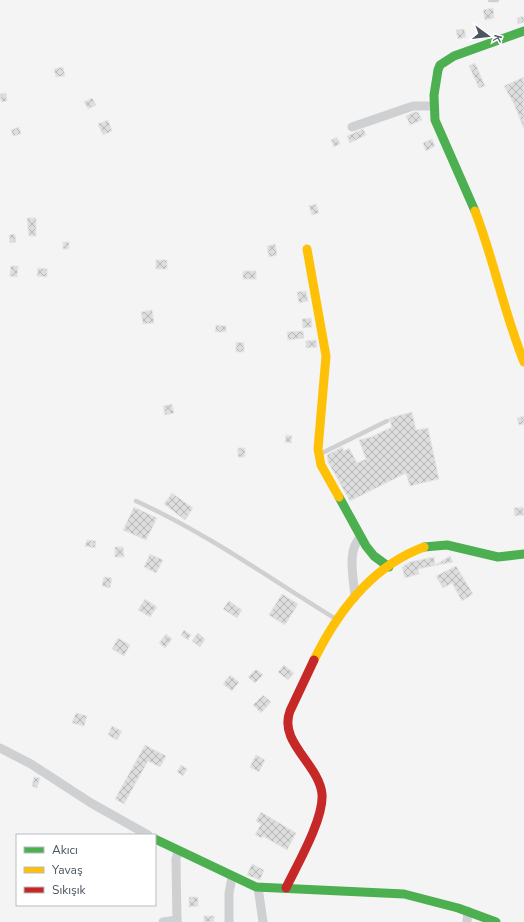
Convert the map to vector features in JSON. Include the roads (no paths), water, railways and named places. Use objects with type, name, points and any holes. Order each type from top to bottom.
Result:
[{"type":"street","points":[[524,31],[444,61],[440,65],[437,75],[434,106],[437,125],[483,232],[502,301],[524,362]]},
{"type":"street","points":[[352,127],[414,106],[434,106]]},
{"type":"street","points":[[307,248],[326,356],[318,455],[321,465],[361,538],[374,556],[388,567]]},
{"type":"street","points":[[355,597],[352,552],[356,542],[361,538]]},
{"type":"street","points":[[286,888],[319,813],[322,794],[321,785],[315,772],[290,737],[286,724],[288,716],[326,636],[336,619],[377,575],[415,550],[434,545],[448,546],[491,557],[510,557],[524,554]]},
{"type":"street","points":[[0,748],[35,766],[91,803],[146,834]]},
{"type":"street","points":[[156,839],[232,878],[258,887],[391,892],[404,894],[468,912],[496,922]]},
{"type":"street","points":[[163,922],[177,921],[176,859],[178,851]]},
{"type":"street","points":[[229,922],[229,893],[232,878]]},
{"type":"street","points":[[258,887],[263,922]]},
{"type":"street","points":[[467,922],[468,912]]},
{"type":"lane","points":[[490,0],[497,0]]},
{"type":"lane","points":[[318,455],[387,421]]},
{"type":"lane","points":[[136,501],[180,521],[210,538],[336,619]]}]
